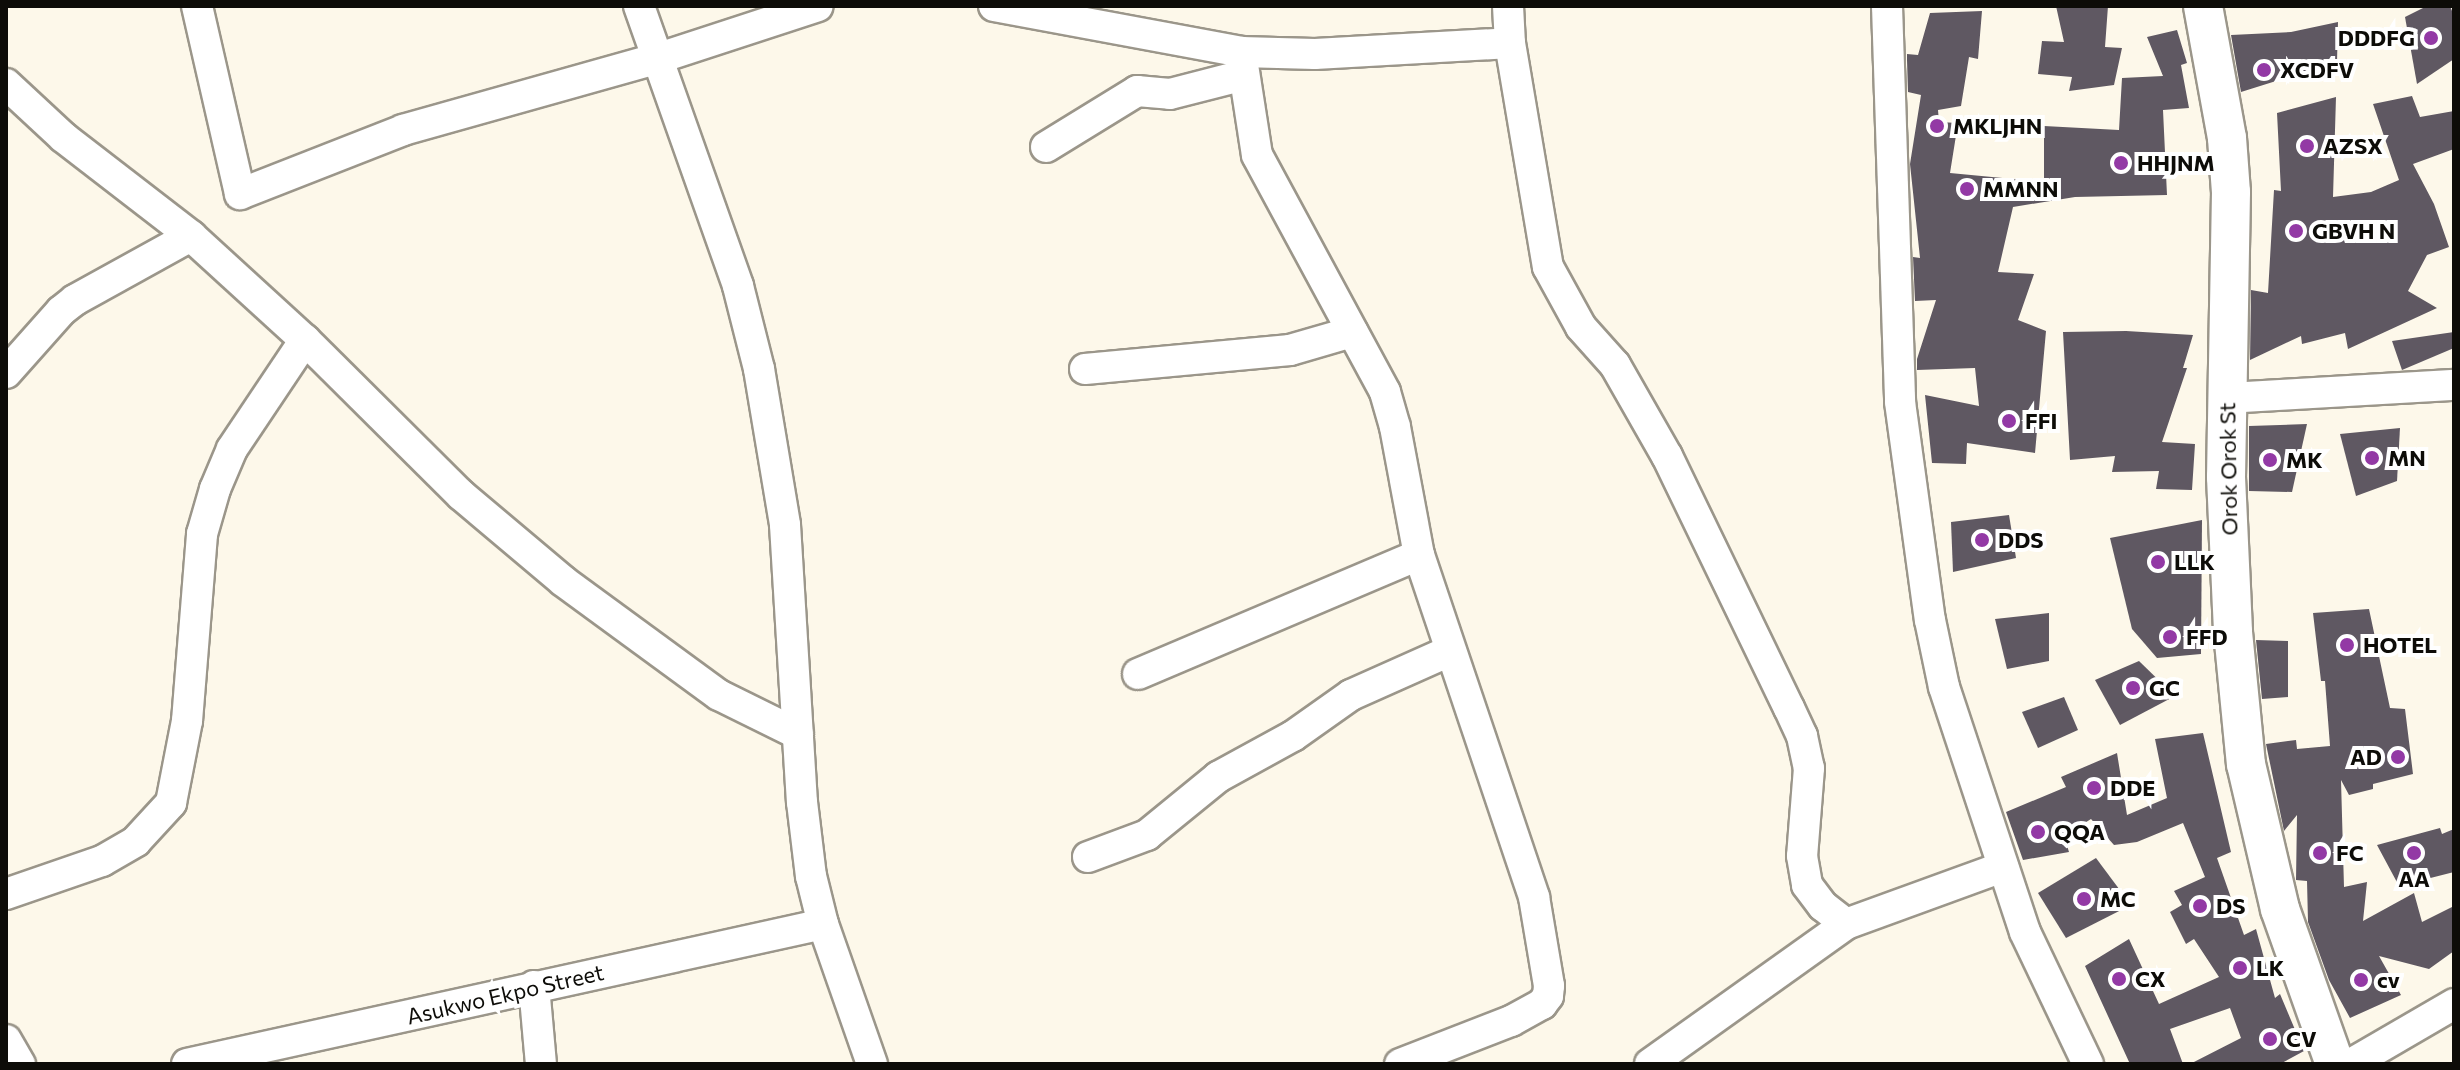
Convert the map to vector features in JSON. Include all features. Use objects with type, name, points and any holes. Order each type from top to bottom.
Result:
[{"type":"main road","name":"Orok Orok St","points":[[2203,6],[2225,125],[2231,192],[2226,492],[2246,764],[2255,818],[2280,909],[2335,1064]]},
{"type":"street","points":[[197,6],[240,194],[403,130],[656,59],[818,6]]},
{"type":"street","points":[[639,6],[738,286],[759,369],[785,525],[807,848],[823,924],[872,1064]]},
{"type":"street","points":[[994,6],[1243,63]]},
{"type":"street","points":[[1508,6],[1510,43],[1548,267],[1581,327],[1615,365],[1667,456],[1802,736],[1809,768],[1802,856],[1807,885],[1823,906],[1846,924]]},
{"type":"street","points":[[1887,6],[1900,402],[1930,620],[1944,687],[2025,932],[2088,1064]]},
{"type":"street","points":[[1046,147],[1137,91],[1170,94],[1243,63],[1315,54],[1510,43]]},
{"type":"street","points":[[1243,63],[1257,155],[1388,404],[1419,555],[1534,897],[1548,996],[1542,1004],[1511,1021],[1400,1064]]},
{"type":"street","points":[[6,84],[63,137],[191,236],[305,340],[461,495],[563,581],[719,695],[798,734]]},
{"type":"street","points":[[6,373],[68,305],[191,236]]},
{"type":"street","points":[[1085,369],[1290,350],[1352,332]]},
{"type":"street","points":[[6,894],[102,861],[136,841],[171,803],[187,721],[202,534],[215,489],[232,449],[305,340]]},
{"type":"street","points":[[2227,398],[2454,385]]},
{"type":"street","points":[[1138,674],[1419,555]]},
{"type":"street","points":[[1088,857],[1147,835],[1218,777],[1293,736],[1351,695],[1450,651]]},
{"type":"street","points":[[1650,1064],[1846,924],[2003,867]]},
{"type":"street","name":"Asukwo Ekpo Street","points":[[187,1064],[277,1056],[534,986],[823,924]]},
{"type":"street","points":[[534,986],[541,1064]]},
{"type":"street","points":[[2351,1064],[2454,1004]]},
{"type":"street","points":[[6,1040],[20,1064]]},
{"type":"building","points":[[2056,6],[2108,6],[2105,47],[2122,48],[2114,85],[2069,91],[2072,77],[2038,74],[2042,41],[2064,42]]},
{"type":"building","name":"DDDFG","points":[[2427,6],[2450,6],[2454,16],[2454,59],[2417,84],[2405,17]]},
{"type":"building","points":[[1982,11],[1978,59],[1969,57],[1961,106],[1938,110],[1939,122],[1958,123],[1950,173],[2044,182],[2044,126],[2119,130],[2122,78],[2163,76],[2147,37],[2177,30],[2187,63],[2181,65],[2189,108],[2163,110],[2167,195],[2075,197],[2013,207],[1998,272],[2034,274],[2018,320],[2046,331],[2035,453],[1967,443],[1966,464],[1932,463],[1925,395],[1979,406],[1975,368],[1917,370],[1917,359],[1936,300],[1915,301],[1913,257],[1920,258],[1910,164],[1921,95],[1908,92],[1907,54],[1918,55],[1930,13]]},
{"type":"building","name":"XCDFV","points":[[2338,22],[2337,62],[2241,92],[2231,35],[2291,32]]},
{"type":"building","points":[[2412,96],[2420,117],[2454,111],[2454,149],[2413,164],[2434,204],[2449,247],[2427,255],[2408,291],[2437,308],[2348,349],[2345,333],[2302,344],[2301,336],[2250,360],[2251,290],[2268,293],[2274,190],[2281,191],[2277,113],[2336,97],[2333,197],[2371,192],[2399,180],[2373,104]]},
{"type":"building","points":[[2126,331],[2193,335],[2183,368],[2187,368],[2162,442],[2195,444],[2192,490],[2156,489],[2159,471],[2112,472],[2115,456],[2070,460],[2063,332]]},
{"type":"building","points":[[2454,332],[2454,348],[2402,370],[2392,341]]},
{"type":"building","name":"MK","points":[[2307,424],[2292,492],[2249,491],[2249,426]]},
{"type":"building","name":"MN","points":[[2400,428],[2397,481],[2356,496],[2340,434]]},
{"type":"building","name":"DDS","points":[[2009,515],[2016,558],[1953,572],[1951,522]]},
{"type":"building","points":[[2202,520],[2201,654],[2157,658],[2132,629],[2110,538]]},
{"type":"building","points":[[2369,609],[2390,708],[2405,709],[2413,774],[2373,784],[2373,789],[2349,795],[2341,780],[2344,887],[2367,882],[2363,921],[2414,893],[2422,922],[2454,906],[2454,951],[2429,969],[2379,956],[2401,995],[2350,1018],[2329,980],[2308,922],[2307,881],[2296,880],[2297,815],[2284,831],[2266,744],[2296,740],[2297,749],[2330,746],[2325,681],[2321,681],[2313,613]]},
{"type":"building","points":[[2049,613],[2049,661],[2007,669],[1995,619]]},
{"type":"building","points":[[2256,640],[2288,641],[2288,697],[2262,699]]},
{"type":"building","name":"GC","points":[[2139,661],[2175,696],[2120,725],[2095,680]]},
{"type":"building","points":[[2064,697],[2078,730],[2038,748],[2022,712]]},
{"type":"building","points":[[2203,733],[2231,852],[2217,858],[2244,935],[2256,929],[2275,998],[2280,994],[2304,1051],[2280,1064],[2190,1064],[2241,1038],[2230,1008],[2170,1029],[2183,1064],[2130,1064],[2085,966],[2129,939],[2159,1004],[2219,977],[2194,939],[2186,944],[2170,912],[2182,905],[2174,891],[2205,877],[2183,823],[2137,842],[2114,845],[2091,819],[2064,836],[2069,852],[2023,860],[2006,812],[2066,787],[2061,777],[2117,753],[2127,815],[2167,798],[2155,739]]},
{"type":"building","name":"AA","points":[[2440,828],[2442,834],[2454,829],[2454,872],[2399,886],[2377,845]]},
{"type":"building","name":"MC","points":[[2096,858],[2131,905],[2066,938],[2038,893]]},
{"type":"place","name":"DDDFG","points":[[2431,38]]},
{"type":"place","name":"XCDFV","points":[[2264,70]]},
{"type":"place","name":"MKLJHN","points":[[1937,126]]},
{"type":"place","name":"AZSX","points":[[2307,146]]},
{"type":"place","name":"HHJNM","points":[[2121,163]]},
{"type":"place","name":"MMNN","points":[[1967,189]]},
{"type":"place","name":"GBVH N","points":[[2296,231]]},
{"type":"place","name":"FFI","points":[[2009,421]]},
{"type":"place","name":"MN","points":[[2372,458]]},
{"type":"place","name":"MK","points":[[2270,460]]},
{"type":"place","name":"DDS","points":[[1982,540]]},
{"type":"place","name":"LLK","points":[[2158,562]]},
{"type":"place","name":"FFD","points":[[2170,637]]},
{"type":"place","name":"HOTEL","points":[[2347,645]]},
{"type":"place","name":"GC","points":[[2133,688]]},
{"type":"place","name":"AD","points":[[2398,757]]},
{"type":"place","name":"DDE","points":[[2094,788]]},
{"type":"place","name":"QQA","points":[[2038,832]]},
{"type":"place","name":"FC","points":[[2320,853]]},
{"type":"place","name":"AA","points":[[2414,853]]},
{"type":"place","name":"MC","points":[[2084,899]]},
{"type":"place","name":"DS","points":[[2200,906]]},
{"type":"place","name":"LK","points":[[2240,968]]},
{"type":"place","name":"CX","points":[[2119,979]]},
{"type":"place","name":"cv","points":[[2361,980]]},
{"type":"place","name":"CV","points":[[2270,1039]]}]
